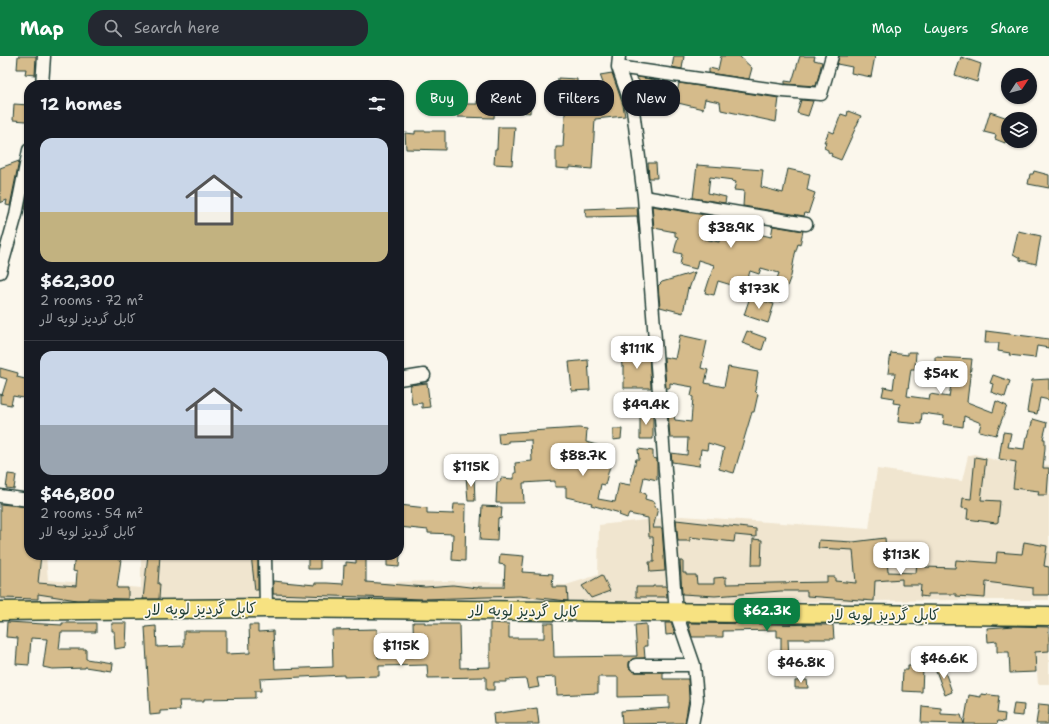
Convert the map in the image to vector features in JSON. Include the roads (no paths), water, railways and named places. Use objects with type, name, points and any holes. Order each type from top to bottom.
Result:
[{"type":"highway","name":"کابل گردیز لویه لار","points":[[0,611],[266,608],[1049,616]]},
{"type":"street","points":[[42,80],[44,56]]},
{"type":"street","points":[[692,724],[697,699],[694,665],[676,613],[644,197],[633,110],[619,62],[783,91],[821,94],[832,56]]},
{"type":"street","points":[[0,272],[16,215],[24,175]]},
{"type":"street","points":[[644,197],[806,224]]},
{"type":"street","points":[[404,378],[424,375]]},
{"type":"street","points":[[0,496],[24,499]]},
{"type":"street","points":[[265,560],[266,608]]},
{"type":"street","points":[[636,665],[694,665]]}]
